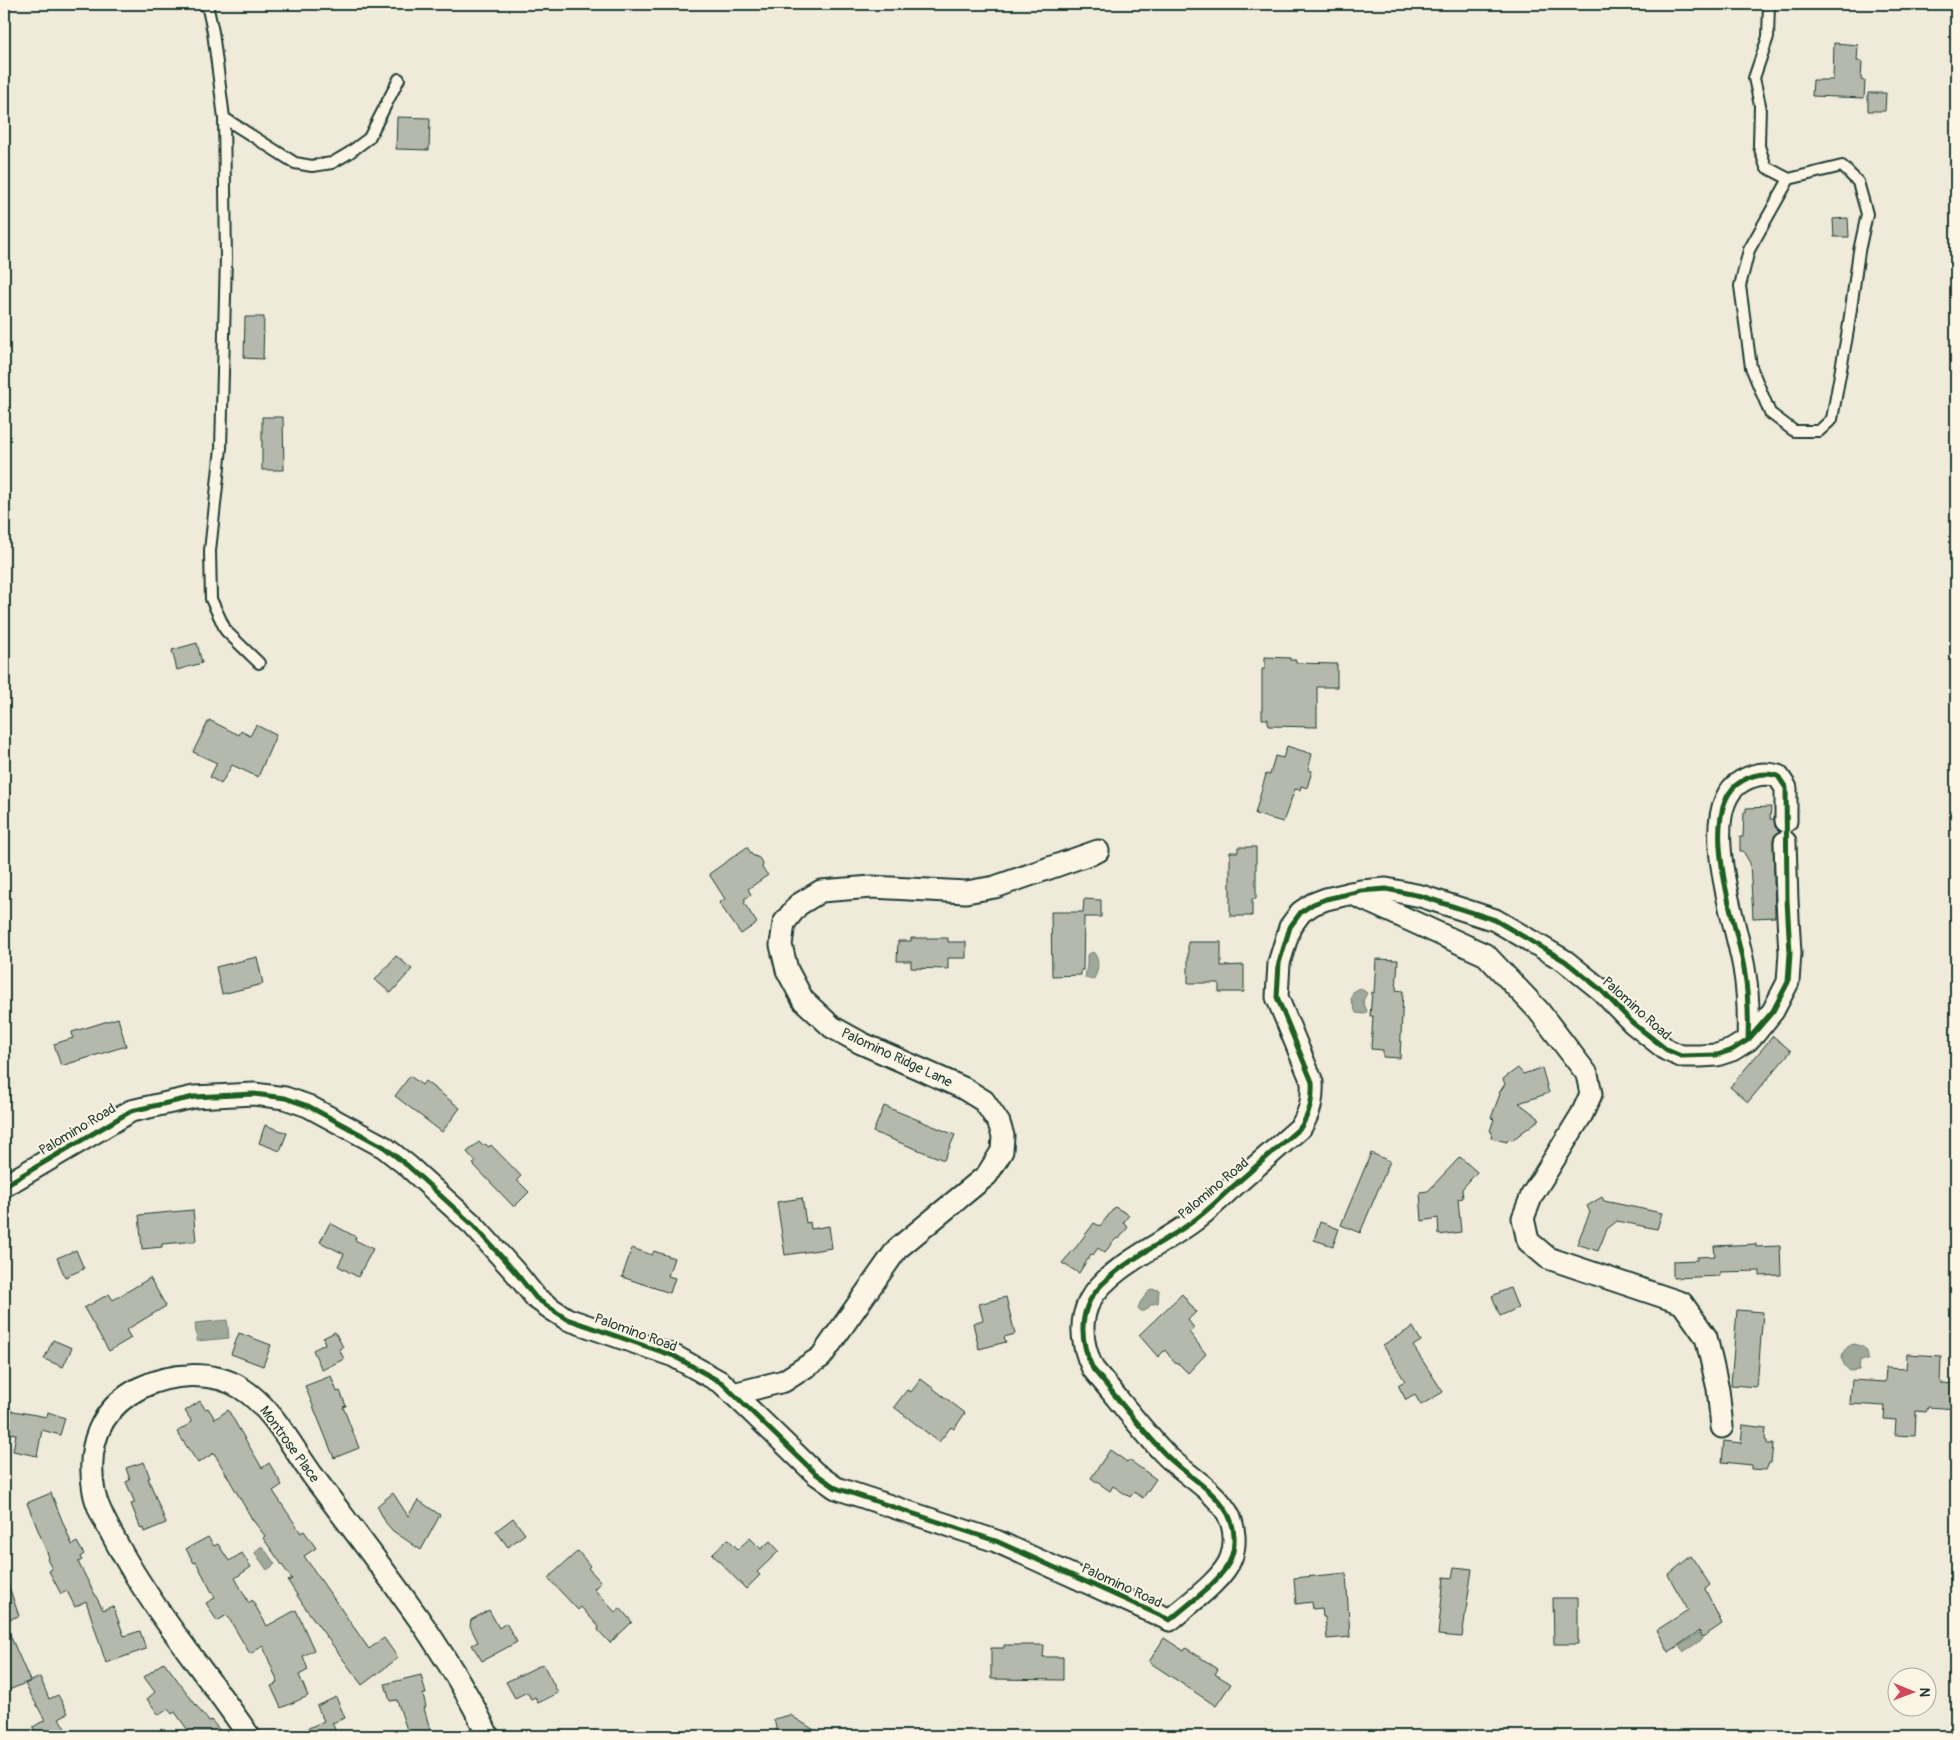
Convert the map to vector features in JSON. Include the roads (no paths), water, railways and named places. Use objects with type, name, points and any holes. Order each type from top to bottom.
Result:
[{"type":"street","points":[[1748,1040],[1749,1009],[1744,966],[1726,891],[1720,844],[1720,812],[1727,795],[1740,782],[1751,776],[1766,772],[1778,776],[1786,788],[1786,821]]},
{"type":"street","name":"Palomino Road","points":[[4,1186],[131,1111],[194,1096],[254,1094],[285,1098],[308,1106],[384,1147],[408,1166],[473,1225],[536,1298],[566,1319],[674,1356],[710,1375],[722,1383],[814,1473],[836,1488],[996,1541],[1170,1620],[1225,1571],[1232,1557],[1233,1529],[1228,1515],[1220,1503],[1165,1454],[1094,1369],[1087,1356],[1082,1338],[1083,1318],[1089,1302],[1098,1288],[1110,1276],[1192,1222],[1301,1127],[1310,1113],[1313,1096],[1312,1082],[1277,998],[1279,963],[1290,927],[1302,912],[1313,904],[1350,893],[1386,890],[1421,896],[1495,920],[1565,962],[1601,990],[1633,1023],[1667,1050],[1681,1056],[1717,1054],[1732,1050],[1748,1040],[1773,1011],[1788,982],[1790,953],[1786,900],[1786,842]]},
{"type":"street","name":"Palomino Ridge Lane","points":[[733,1394],[784,1381],[821,1358],[896,1249],[987,1175],[1002,1151],[1003,1136],[999,1123],[984,1102],[962,1088],[861,1043],[832,1027],[803,1000],[787,970],[785,962],[781,945],[784,923],[798,905],[821,891],[872,887],[966,892],[995,887],[1098,851]]},
{"type":"street","points":[[1350,893],[1486,955],[1538,1010],[1587,1074],[1592,1094],[1582,1114],[1532,1195],[1523,1218],[1528,1241],[1548,1258],[1682,1303],[1706,1337],[1718,1389],[1722,1427]]},
{"type":"street","name":"Montrose Place","points":[[249,1736],[126,1560],[107,1525],[94,1494],[91,1458],[96,1436],[108,1413],[126,1395],[147,1384],[169,1377],[217,1378],[239,1387],[258,1400],[275,1420],[308,1469],[408,1603],[447,1660],[478,1713],[488,1736]]},
{"type":"lane","points":[[207,4],[213,32],[224,118],[226,258],[222,448],[210,551],[211,599],[226,631],[259,663]]},
{"type":"lane","points":[[1769,4],[1768,37],[1754,78],[1760,105],[1759,146],[1766,167],[1789,179],[1842,166],[1858,182],[1867,214],[1859,251],[1848,330],[1832,419],[1819,430],[1794,431],[1770,413],[1751,367],[1740,286],[1749,250],[1789,179]]},
{"type":"lane","points":[[224,118],[295,163],[312,166],[332,164],[350,154],[369,138],[398,79]]}]
